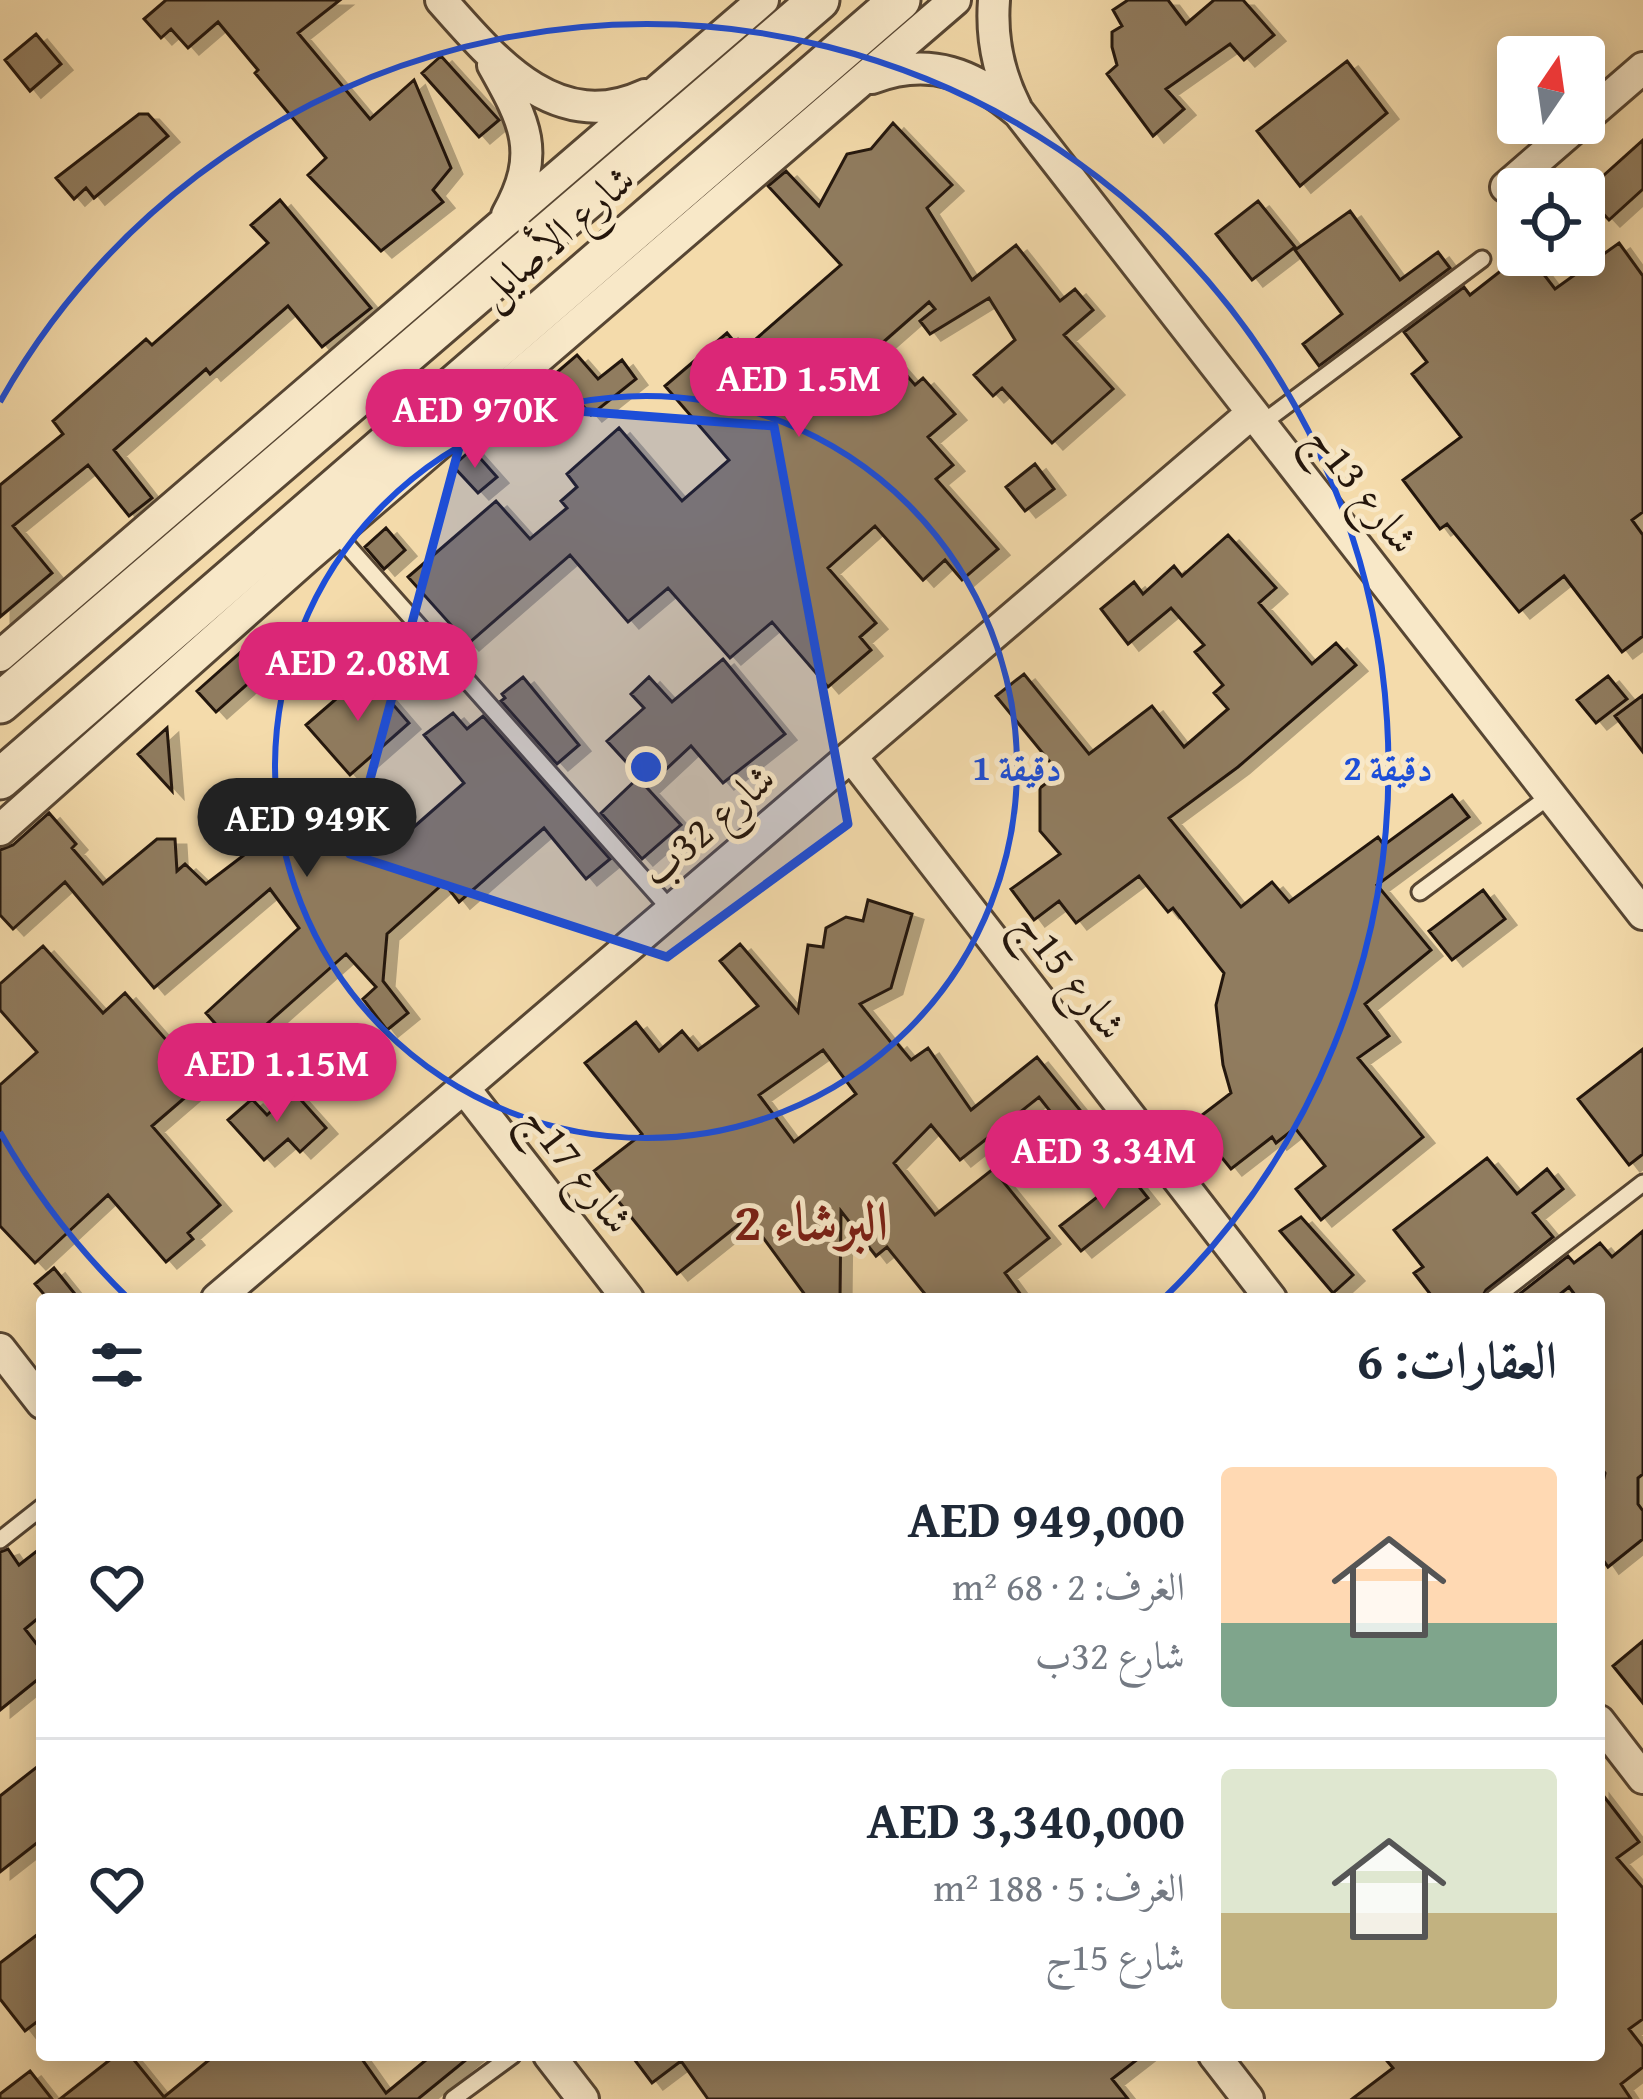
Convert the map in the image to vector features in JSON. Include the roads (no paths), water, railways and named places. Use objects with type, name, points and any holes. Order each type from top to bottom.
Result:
[{"type":"street","points":[[442,0],[484,50],[524,125],[526,163],[517,199],[496,229]]},
{"type":"street","name":"شارع الأصايل","points":[[0,703],[131,567],[772,16],[819,0]]},
{"type":"street","name":"شارع الأصايل","points":[[0,779],[308,542],[900,0]]},
{"type":"street","points":[[0,830],[308,542],[670,248],[956,0]]},
{"type":"street","name":"شارع 13ج","points":[[994,0],[995,53],[1018,113]]},
{"type":"street","points":[[484,50],[538,92],[576,106],[615,105],[668,82],[772,16]]},
{"type":"street","name":"شارع 13ج","points":[[855,86],[890,72],[927,68],[952,72],[998,94],[1018,113],[1643,914]]},
{"type":"street","points":[[1605,101],[1643,68]]},
{"type":"street","points":[[0,656],[131,567],[496,229],[668,82]]},
{"type":"street","points":[[1528,168],[1556,144]]},
{"type":"street","name":"شارع 32ب","points":[[224,1293],[851,756],[1257,418]]},
{"type":"street","name":"شارع 15ج","points":[[851,756],[1266,1293]]},
{"type":"street","name":"شارع 17ج","points":[[464,1088],[623,1293]]},
{"type":"street","points":[[0,1348],[36,1394]]},
{"type":"street","points":[[1605,1729],[1643,1778]]},
{"type":"street","points":[[554,2061],[584,2099]]},
{"type":"street","points":[[1219,2061],[1248,2099]]},
{"type":"lane","points":[[1257,418],[1482,259]]},
{"type":"lane","points":[[308,542],[671,910]]},
{"type":"lane","points":[[1420,892],[1551,795]]},
{"type":"lane","points":[[1501,1293],[1643,1184]]},
{"type":"lane","points":[[0,1540],[36,1512]]},
{"type":"lane","points":[[453,2099],[505,2061]]},
{"type":"district","name":"البرشاء 2","points":[[811,1220]]}]
